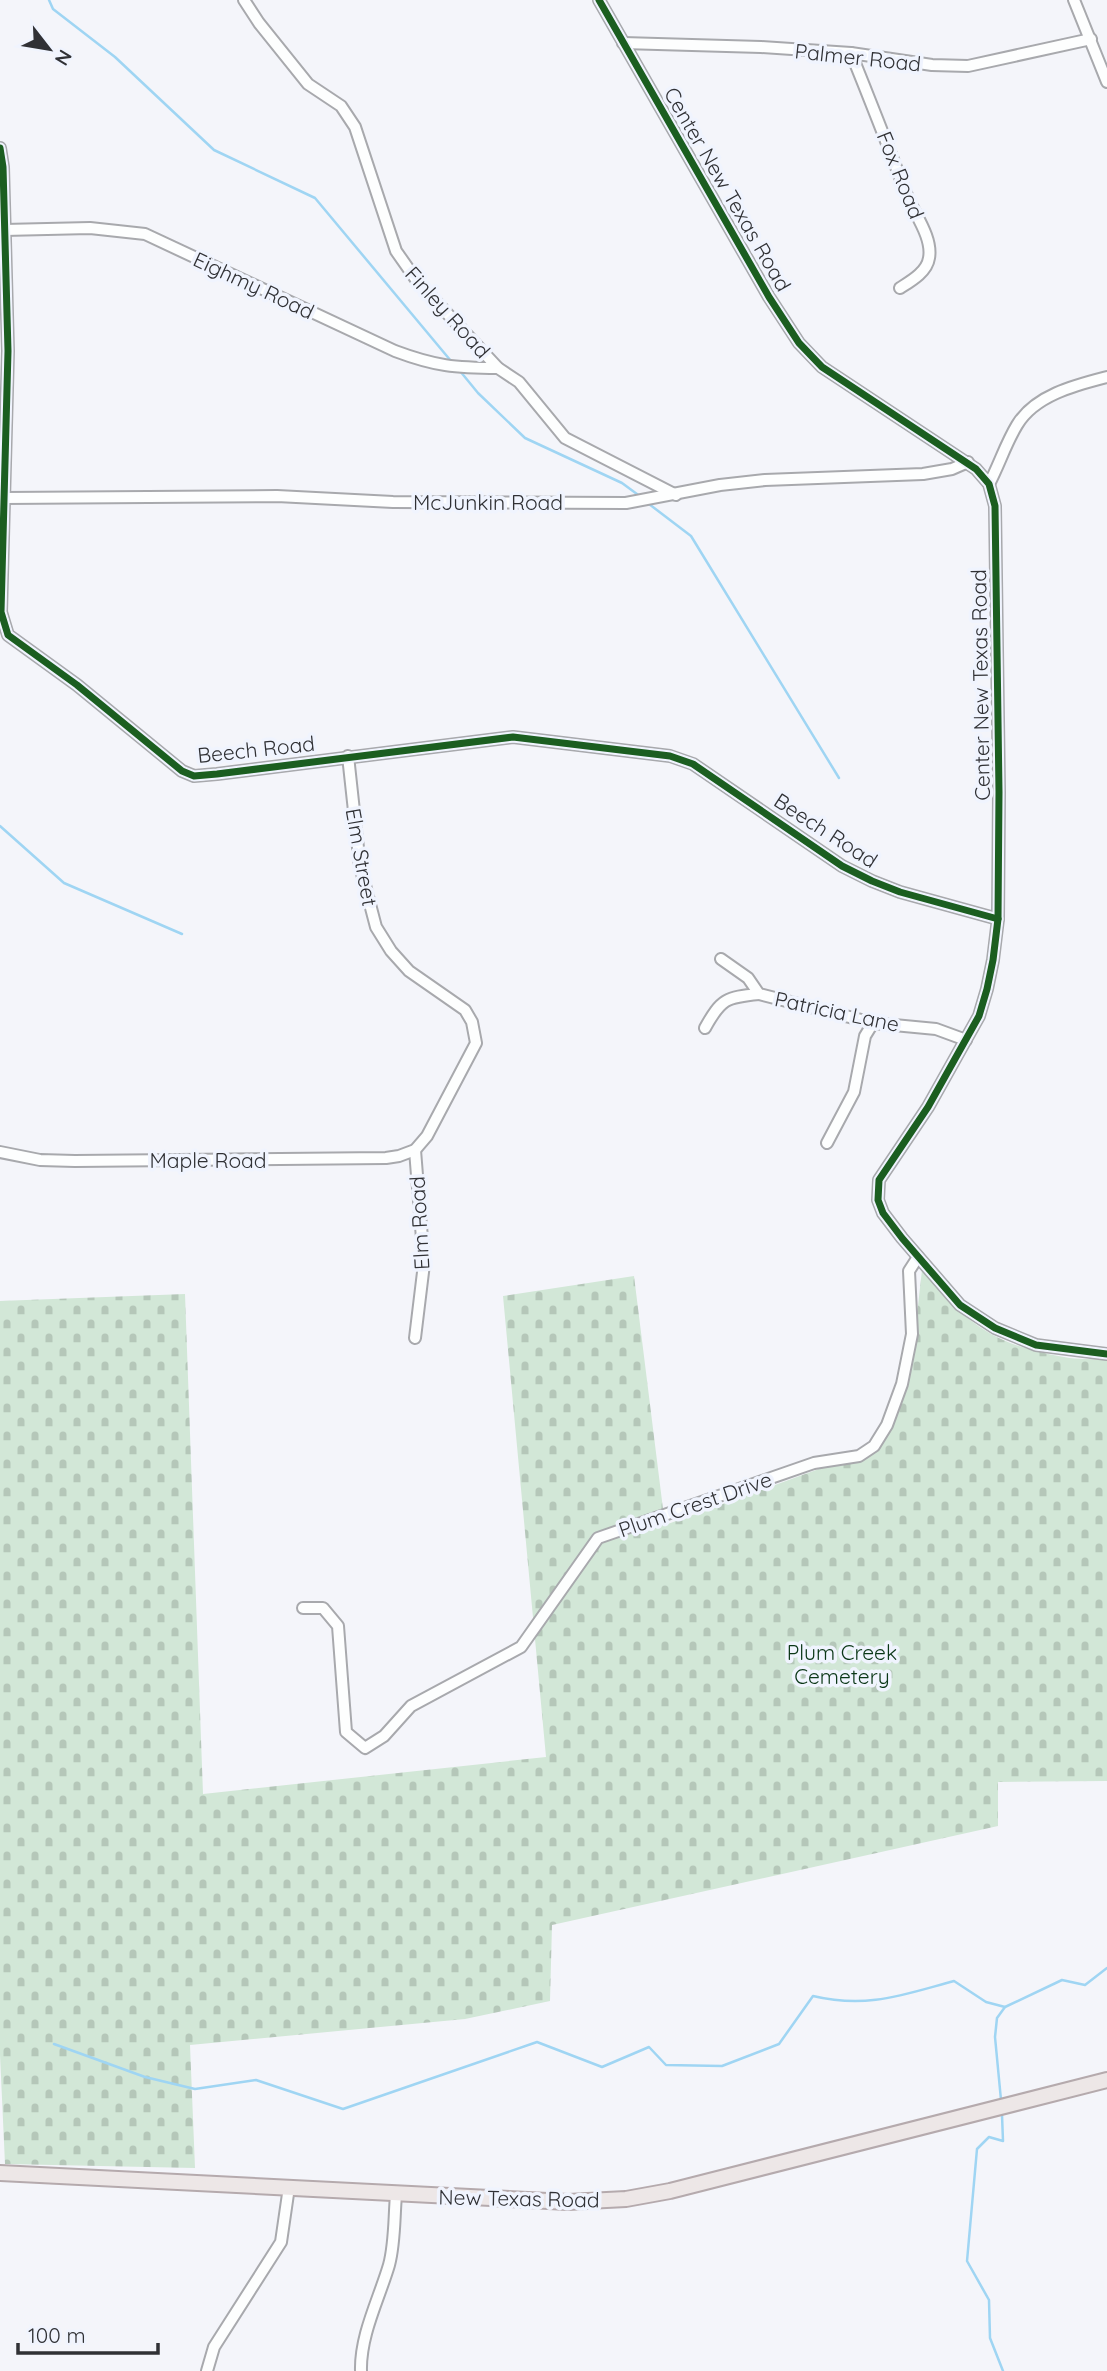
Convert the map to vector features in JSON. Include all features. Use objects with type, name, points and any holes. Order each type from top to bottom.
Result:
[{"type":"main road","name":"New Texas Road","points":[[0,2173],[396,2195],[568,2202],[626,2199],[670,2192],[1107,2080]]},
{"type":"street","name":"Finley Road","points":[[244,0],[308,84],[341,106],[355,127],[396,251],[417,281],[498,368],[519,382],[565,438],[676,495]]},
{"type":"street","name":"Center New Texas Road","points":[[599,0],[769,297],[799,344],[837,379],[968,462],[989,484],[995,506],[997,555],[998,919],[987,989],[979,1016],[928,1107],[879,1180],[878,1200],[883,1213],[960,1305],[995,1328],[1036,1345],[1107,1353]]},
{"type":"street","points":[[1074,0],[1107,82]]},
{"type":"street","name":"Palmer Road","points":[[623,43],[694,43],[851,53],[932,65],[968,66],[1091,39]]},
{"type":"street","name":"Fox Road","points":[[851,53],[907,196],[928,241],[929,260],[925,268],[900,288]]},
{"type":"street","name":"Beech Road","points":[[0,148],[3,167],[8,351],[1,612],[8,635],[77,685],[182,771],[194,776],[217,774],[513,737],[595,745],[685,759],[852,871],[900,892],[998,919]]},
{"type":"street","name":"Eighmy Road","points":[[4,230],[90,228],[145,234],[395,351],[429,364],[460,368],[498,368]]},
{"type":"street","points":[[989,484],[1017,424],[1028,411],[1045,398],[1107,377]]},
{"type":"street","name":"McJunkin Road","points":[[4,498],[277,496],[393,502],[626,503],[720,485],[923,474],[952,469],[968,462]]},
{"type":"street","name":"Elm Street","points":[[348,756],[360,866],[376,927],[391,951],[409,971],[465,1010],[472,1022],[476,1044],[427,1136],[415,1150]]},
{"type":"street","name":"Patricia Lane","points":[[721,959],[748,978],[759,994],[873,1023],[936,1029],[966,1040]]},
{"type":"street","points":[[705,1028],[717,1007],[726,999],[759,994]]},
{"type":"street","points":[[827,1143],[854,1092],[865,1036],[873,1023]]},
{"type":"street","name":"Maple Road","points":[[0,1152],[40,1160],[75,1161],[386,1158],[415,1150]]},
{"type":"street","name":"Elm Road","points":[[415,1150],[424,1264],[415,1338]]},
{"type":"street","name":"Plum Crest Drive","points":[[303,1608],[323,1608],[338,1626],[346,1732],[365,1748],[384,1736],[411,1706],[521,1647],[598,1538],[814,1463],[859,1456],[874,1446],[887,1425],[902,1384],[912,1334],[909,1271],[918,1257]]},
{"type":"street","points":[[207,2371],[211,2352],[218,2339],[278,2248],[284,2228],[289,2187]]},
{"type":"street","points":[[361,2371],[366,2337],[390,2262],[396,2195]]},
{"type":"green space","name":"Plum Creek Cemetery","points":[[922,1270],[953,1305],[983,1329],[1000,1338],[1018,1346],[1064,1357],[1107,1360],[1107,1781],[998,1782],[998,1826],[552,1925],[550,2001],[465,2019],[190,2045],[195,2168],[5,2164],[0,2055],[0,1301],[185,1294],[203,1794],[546,1757],[503,1296],[634,1276],[665,1525],[827,1466],[871,1454],[893,1427],[906,1382],[913,1350]]},
{"type":"waterway","points":[[49,0],[53,9],[115,57],[214,150],[315,198],[451,361]]},
{"type":"waterway","points":[[460,371],[478,393],[525,438],[622,483],[641,497]]},
{"type":"waterway","points":[[649,504],[691,536],[839,778]]},
{"type":"waterway","points":[[0,826],[64,883],[182,934]]},
{"type":"waterway","points":[[1001,2100],[995,2037],[997,2018],[1005,2007],[1062,1980],[1085,1985],[1107,1968]]},
{"type":"waterway","points":[[54,2044],[145,2077],[195,2089],[256,2080],[343,2109],[537,2042],[602,2067],[649,2047],[666,2065],[722,2066],[779,2044],[813,1996],[832,2000],[868,2001],[954,1981],[986,2002],[1005,2007]]},
{"type":"waterway","points":[[1002,2115],[1003,2141],[989,2137],[977,2149],[967,2261],[989,2300],[990,2338],[1003,2371]]},
{"type":"cycle path","points":[[599,0],[769,297],[799,343],[822,367],[976,469],[989,484],[995,506],[999,792],[998,919],[993,960],[979,1016],[928,1107],[879,1180],[878,1200],[883,1213],[902,1238],[960,1305],[995,1328],[1036,1345],[1107,1354]]},
{"type":"cycle path","points":[[0,148],[3,167],[8,351],[1,612],[8,635],[77,685],[182,771],[194,776],[217,774],[513,737],[670,756],[693,764],[842,866],[872,881],[900,892],[998,919]]}]
